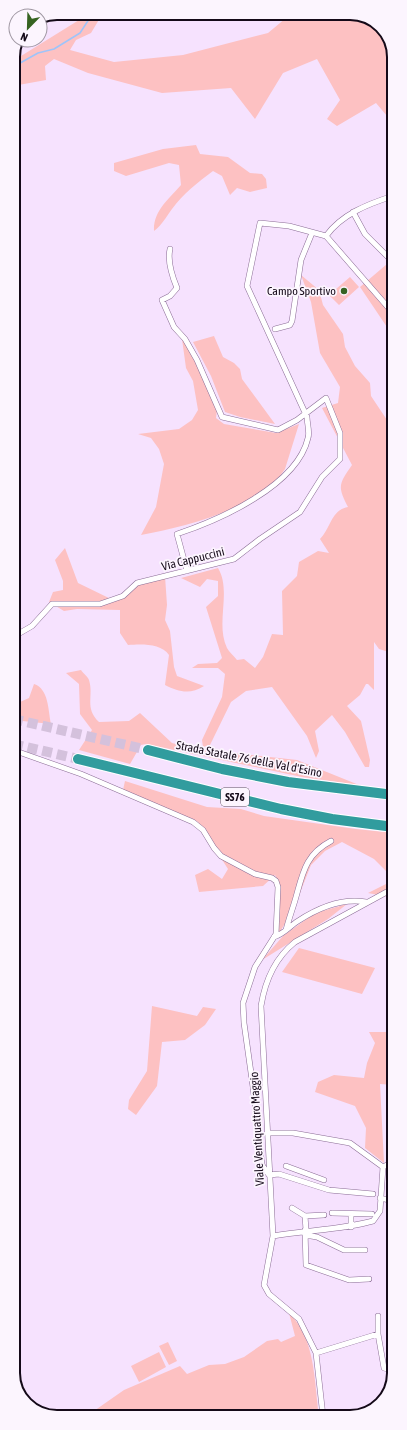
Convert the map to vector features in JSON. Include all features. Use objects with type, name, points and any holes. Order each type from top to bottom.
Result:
[{"type":"highway","name":"Strada Statale 76 della Val d'Esino","points":[[148,750],[222,769],[288,782],[387,794]]},
{"type":"highway","name":"SS76","points":[[78,759],[281,809],[332,819],[387,826]]},
{"type":"street","points":[[326,236],[340,221],[353,212],[387,198]]},
{"type":"street","points":[[353,212],[365,234],[387,256]]},
{"type":"street","points":[[187,571],[177,534],[221,517],[265,491],[291,470],[309,438],[305,414],[247,286],[260,224],[289,226],[326,236],[387,306]]},
{"type":"street","points":[[275,328],[290,324],[292,321],[301,260],[312,233]]},
{"type":"street","points":[[170,249],[168,257],[171,273],[177,288],[170,296],[162,300],[174,327],[186,339],[197,360],[222,417],[278,430],[305,414]]},
{"type":"street","name":"Via Cappuccini","points":[[20,633],[32,626],[52,604],[100,604],[123,596],[137,582],[234,559],[260,539],[300,512],[322,477],[340,459],[340,433],[326,398],[305,414]]},
{"type":"street","points":[[20,752],[81,774],[198,825],[221,856],[255,874],[272,878],[276,881],[278,887],[276,934],[255,967],[243,1003],[244,1023],[262,1165],[269,1175],[279,1174],[329,1190],[373,1194]]},
{"type":"street","points":[[286,930],[307,861],[320,846],[331,841]]},
{"type":"street","name":"Viale Ventiquattro Maggio","points":[[322,1410],[316,1353],[299,1319],[265,1290],[264,1285],[273,1236],[261,1006],[263,993],[271,972],[283,952],[295,942],[387,892]]},
{"type":"street","points":[[274,937],[297,921],[317,910],[352,900],[366,902]]},
{"type":"street","points":[[267,1133],[293,1133],[350,1144],[383,1167]]},
{"type":"street","points":[[383,1167],[387,1165]]},
{"type":"street","points":[[286,1166],[324,1180]]},
{"type":"street","points":[[273,1236],[351,1227],[373,1221],[380,1211],[383,1167]]},
{"type":"street","points":[[310,1184],[313,1176]]},
{"type":"street","points":[[380,1198],[387,1200]]},
{"type":"street","points":[[292,1208],[305,1216],[324,1215]]},
{"type":"street","points":[[332,1213],[372,1214]]},
{"type":"street","points":[[351,1214],[351,1227]]},
{"type":"street","points":[[305,1216],[306,1265],[350,1280],[369,1279]]},
{"type":"street","points":[[305,1232],[344,1250],[365,1250]]},
{"type":"street","points":[[378,1316],[378,1334],[384,1368],[387,1369]]},
{"type":"street","points":[[316,1353],[378,1334]]},
{"type":"shaded area","points":[[79,20],[99,20],[91,33],[76,40],[70,50],[114,62],[183,55],[268,33],[284,20],[353,20],[371,26],[382,38],[385,45],[387,57],[387,116],[376,103],[337,126],[327,119],[340,100],[317,59],[283,73],[255,119],[231,88],[162,93],[88,73],[54,59],[45,66],[46,80],[20,85],[20,57],[34,48],[48,48],[48,39]]},
{"type":"shaded area","points":[[196,145],[200,154],[228,157],[250,173],[262,174],[266,179],[267,188],[250,192],[237,188],[230,195],[222,176],[213,171],[181,198],[162,224],[154,231],[154,224],[159,211],[181,185],[179,165],[169,163],[126,176],[114,171],[114,163],[163,149]]},
{"type":"shaded area","points":[[387,264],[387,327],[360,287]]},
{"type":"shaded area","points":[[301,275],[319,290],[323,305],[343,334],[345,347],[355,366],[370,383],[371,396],[387,420],[387,651],[379,649],[374,642],[374,690],[366,684],[360,695],[347,706],[361,721],[370,760],[369,767],[365,767],[345,732],[332,715],[315,731],[319,751],[316,758],[307,736],[272,687],[246,691],[231,702],[210,745],[203,747],[202,740],[222,697],[225,674],[218,668],[192,668],[198,664],[217,663],[222,658],[206,607],[218,596],[218,581],[207,579],[200,587],[181,578],[218,568],[224,587],[222,628],[227,648],[237,660],[244,659],[255,668],[263,657],[272,634],[283,635],[282,591],[297,576],[299,562],[318,551],[329,553],[320,539],[338,512],[348,507],[342,494],[341,485],[344,477],[352,465],[322,408],[338,403],[340,387],[320,353],[311,302]]},
{"type":"shaded area","name":"Campo Sportivo","points":[[350,277],[359,287],[339,305],[329,295]]},
{"type":"shaded area","points":[[214,336],[223,357],[234,363],[240,369],[242,379],[275,424],[240,417],[225,412],[211,376],[193,342]]},
{"type":"shaded area","points":[[182,339],[196,363],[217,410],[216,418],[224,424],[276,433],[299,424],[285,469],[273,483],[258,495],[220,514],[179,527],[141,535],[156,507],[164,464],[159,449],[151,438],[138,434],[179,429],[192,420],[198,410],[193,381],[186,368]]},
{"type":"shaded area","points":[[65,548],[78,583],[113,600],[145,581],[165,576],[167,605],[165,620],[170,631],[174,667],[177,676],[204,686],[194,691],[184,692],[165,685],[169,655],[161,648],[156,646],[128,645],[120,633],[120,610],[77,609],[64,611],[49,602],[53,592],[63,590],[63,581],[55,560]]},
{"type":"shaded area","points":[[81,670],[89,680],[92,712],[94,717],[99,722],[129,721],[140,713],[172,743],[195,749],[297,760],[359,785],[302,777],[146,744],[141,745],[130,764],[79,750],[92,730],[80,714],[79,684],[66,673]]},
{"type":"shaded area","points":[[34,684],[43,690],[47,701],[51,724],[20,721],[20,702],[29,698]]},
{"type":"shaded area","points":[[125,781],[207,807],[241,809],[264,816],[387,832],[387,872],[374,859],[342,842],[325,851],[311,865],[292,913],[279,933],[280,885],[275,875],[263,886],[199,892],[195,875],[208,869],[222,879],[228,869],[198,822],[123,790]]},
{"type":"shaded area","points":[[387,884],[387,897],[368,893]]},
{"type":"shaded area","points":[[347,904],[328,919],[262,960],[283,936],[315,913]]},
{"type":"shaded area","points":[[299,948],[375,968],[362,994],[282,972]]},
{"type":"shaded area","points":[[152,1006],[197,1016],[203,1007],[216,1009],[205,1025],[185,1040],[162,1042],[157,1086],[136,1115],[128,1109],[129,1100],[147,1071]]},
{"type":"shaded area","points":[[369,1032],[387,1032],[387,1084],[380,1084],[384,1163],[365,1148],[366,1128],[355,1106],[315,1092],[318,1082],[334,1075],[364,1078],[367,1063],[375,1043]]},
{"type":"shaded area","points":[[289,1313],[298,1323],[309,1348],[318,1410],[95,1410],[124,1390],[180,1366],[187,1374],[209,1365],[225,1364],[244,1357],[267,1341],[278,1339],[281,1342],[295,1336]]},
{"type":"shaded area","points":[[168,1342],[177,1361],[169,1365],[159,1346]]},
{"type":"shaded area","points":[[159,1352],[166,1367],[139,1382],[131,1366]]},
{"type":"waterway","points":[[20,63],[38,53],[54,49],[80,33],[88,20]]},
{"type":"tunnel","points":[[20,721],[148,750]]},
{"type":"tunnel","points":[[20,746],[78,759]]},
{"type":"place","name":"Campo Sportivo","points":[[344,291]]}]
